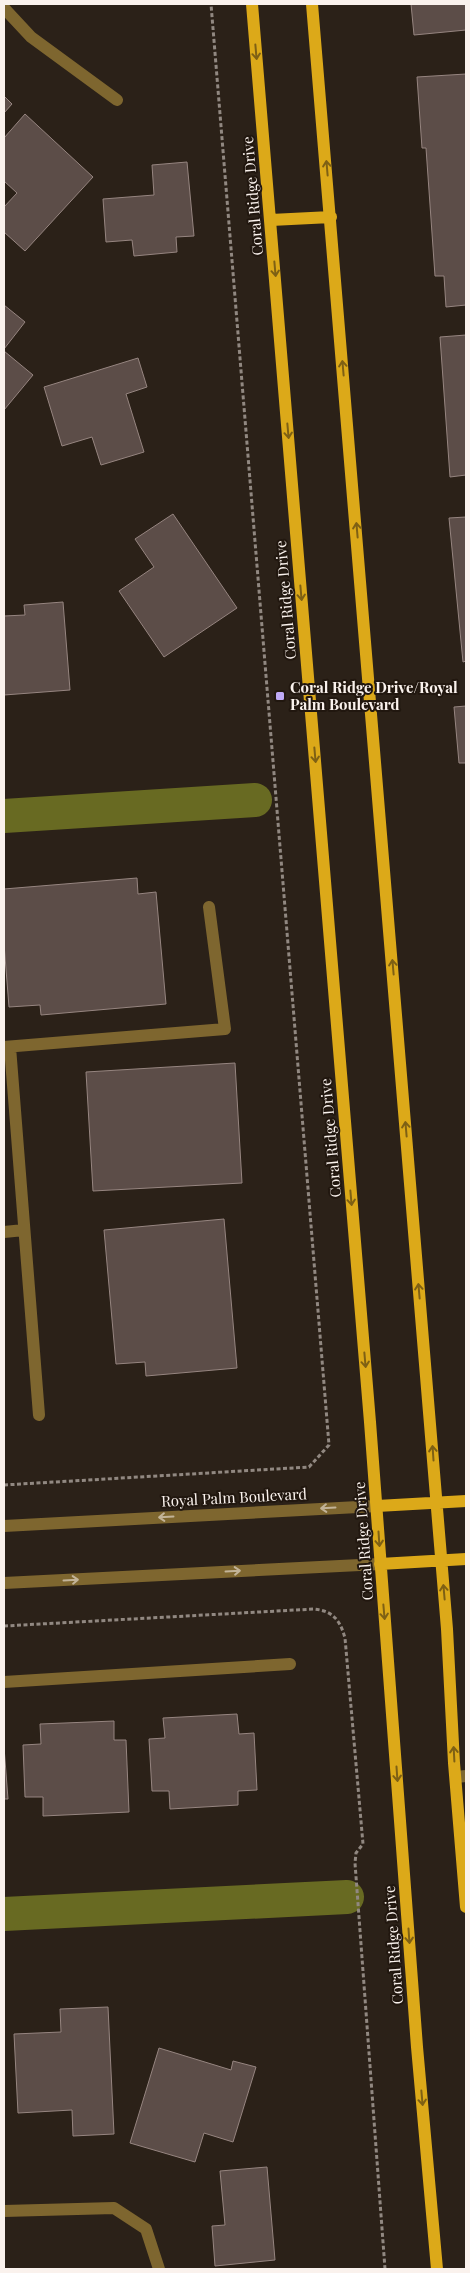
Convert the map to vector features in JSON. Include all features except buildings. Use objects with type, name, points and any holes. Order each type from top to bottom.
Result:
[{"type":"main road","name":"Coral Ridge Drive","points":[[252,4],[437,2269]]},
{"type":"main road","points":[[312,4],[436,1502],[461,1776],[466,1907]]},
{"type":"main road","points":[[270,220],[331,217]]},
{"type":"main road","name":"Royal Palm Boulevard","points":[[376,1506],[466,1500]]},
{"type":"main road","points":[[380,1564],[466,1559]]},
{"type":"street","points":[[4,8],[32,37],[117,100]]},
{"type":"street","points":[[39,1414],[7,1047],[225,1028],[209,906]]},
{"type":"street","points":[[4,1232],[24,1230]]},
{"type":"street","name":"Royal Palm Boulevard","points":[[4,1526],[376,1506]]},
{"type":"street","points":[[4,1584],[380,1564]]},
{"type":"street","points":[[4,1682],[290,1664]]},
{"type":"street","points":[[4,2211],[114,2208],[146,2229],[159,2269]]},
{"type":"path","points":[[4,1485],[309,1467],[329,1445],[211,4]]},
{"type":"path","points":[[4,1626],[314,1609],[323,1610],[334,1615],[341,1623],[363,1844],[356,1853],[355,1863],[385,2269]]},
{"type":"waterway","points":[[4,816],[255,800]]},
{"type":"waterway","points":[[4,1914],[347,1897]]},
{"type":"place","name":"Coral Ridge Drive/Royal Palm Boulevard","points":[[280,696]]}]
